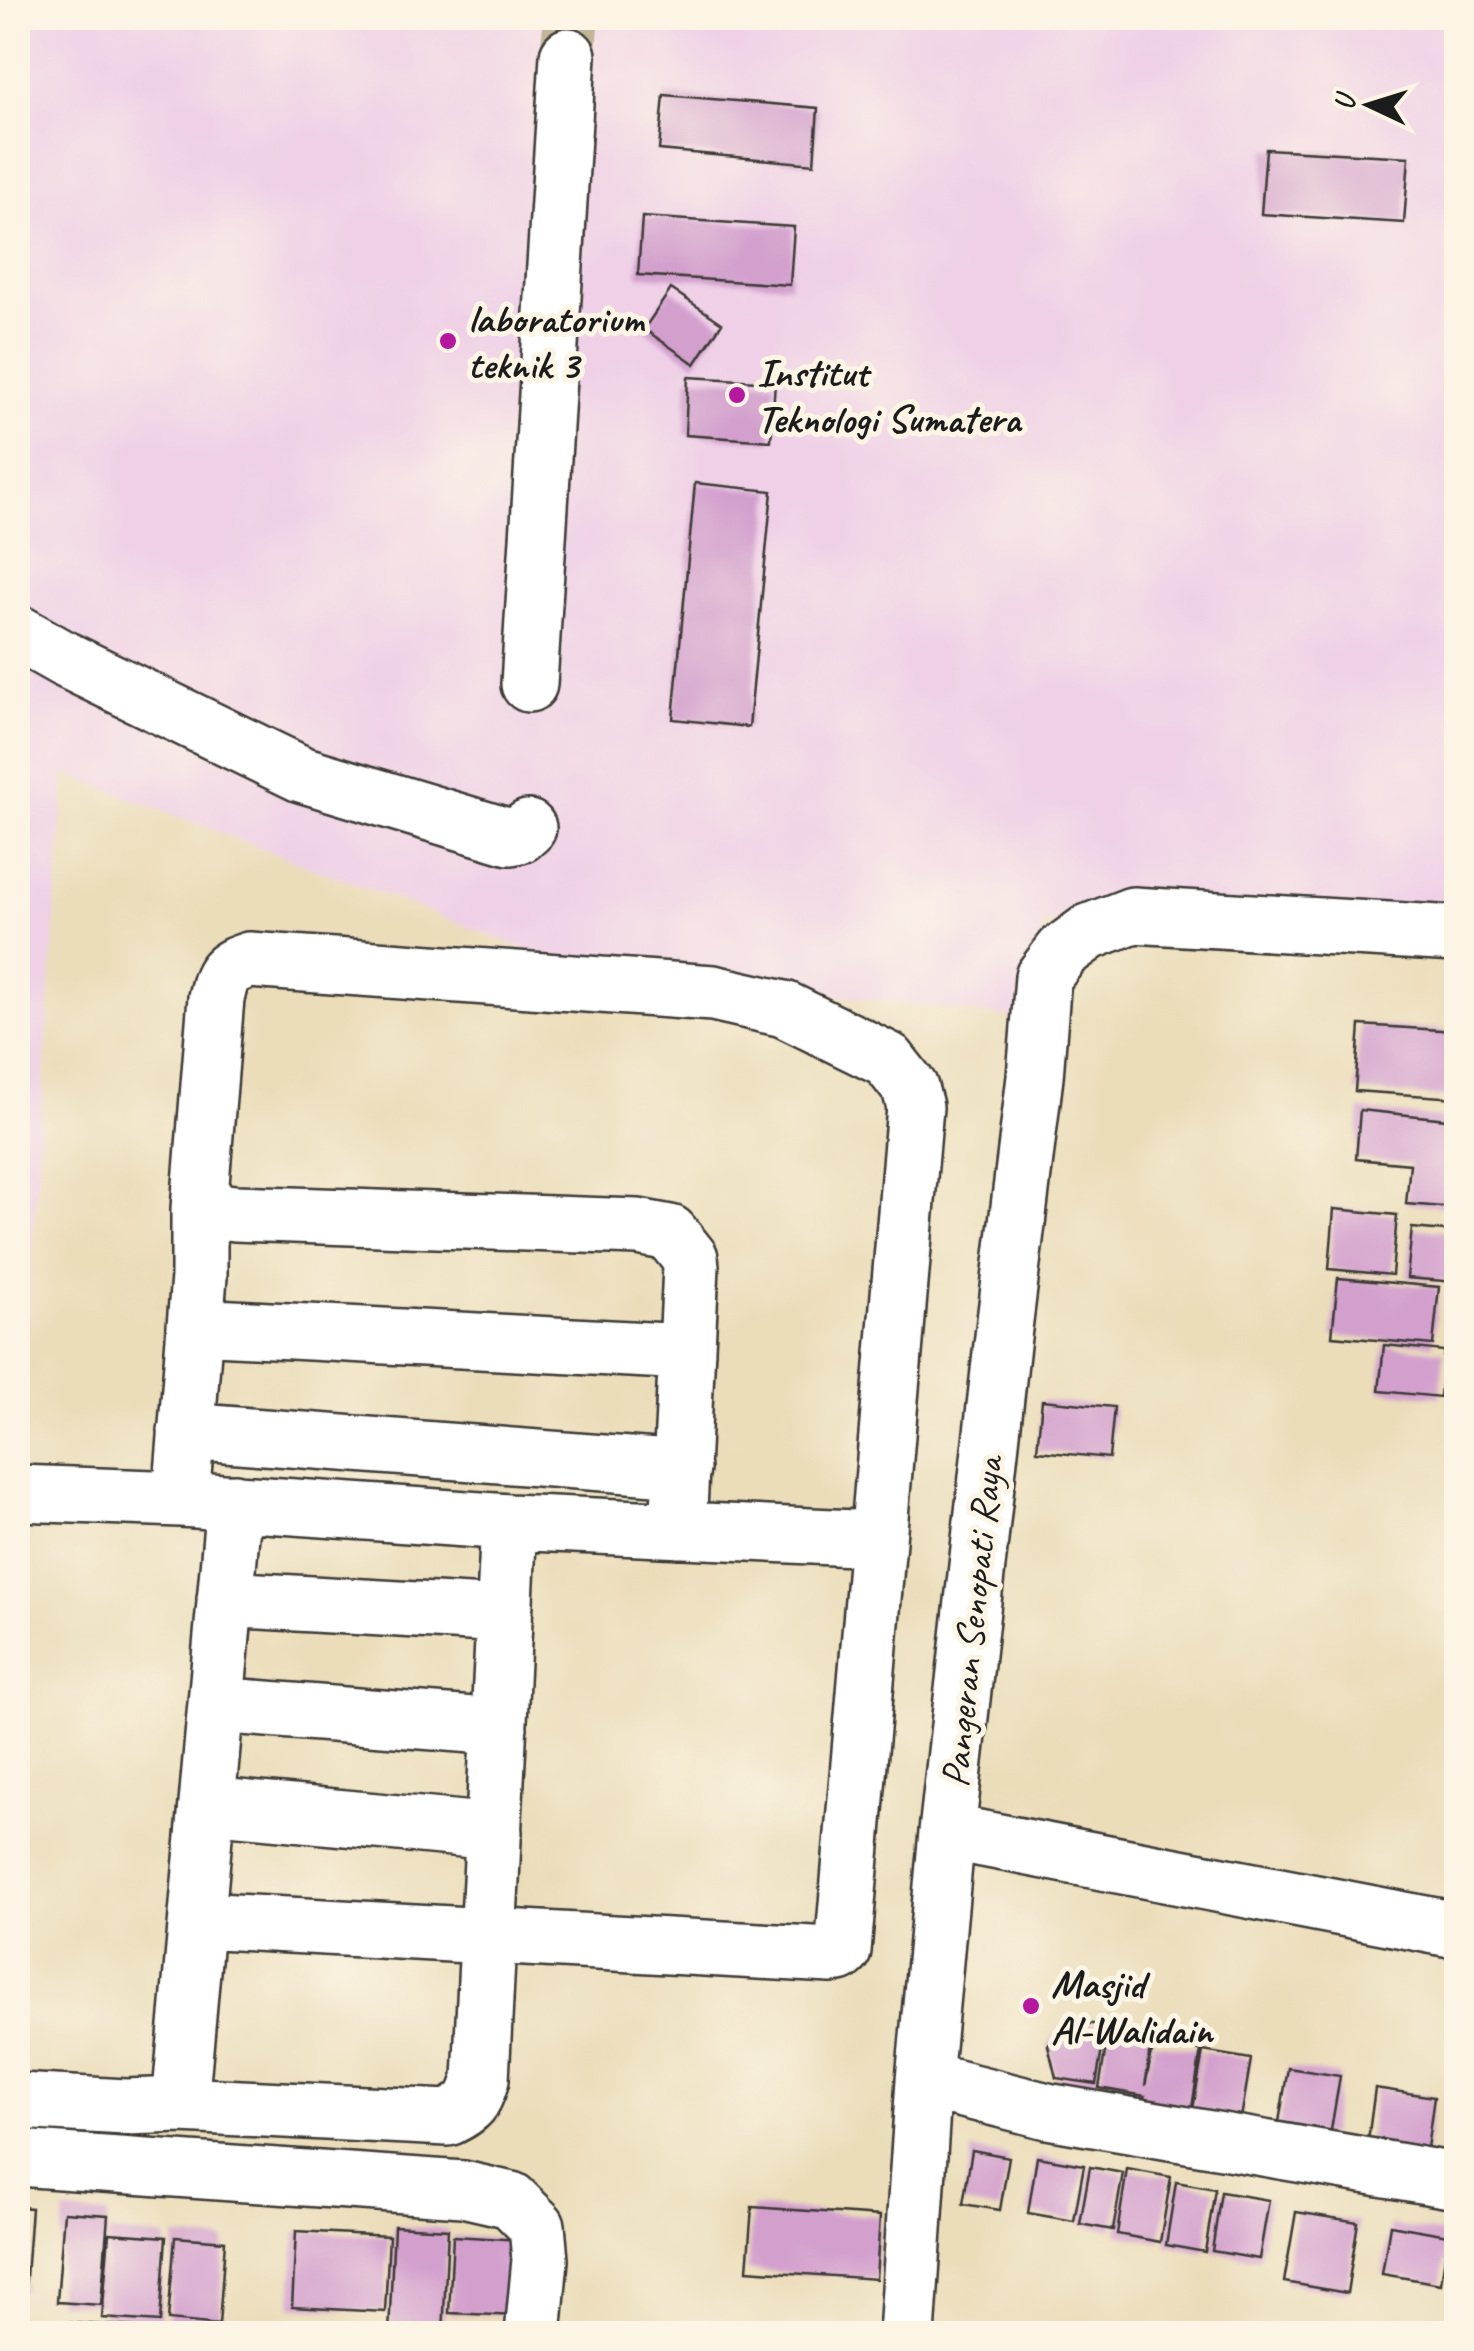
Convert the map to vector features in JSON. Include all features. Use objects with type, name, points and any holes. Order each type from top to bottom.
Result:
[{"type":"street","points":[[529,684],[568,56]]},
{"type":"street","points":[[18,633],[301,774],[510,837],[528,828]]},
{"type":"street","name":"Pangeran Senopati Raya","points":[[907,2334],[924,2080],[948,1832],[1035,1077],[1043,977],[1063,950],[1089,932],[1133,915],[1456,934]]},
{"type":"street","points":[[1089,932],[1130,943],[1456,963]]},
{"type":"street","points":[[180,2106],[225,1599],[208,1500],[186,1431],[199,1277],[199,1209],[221,977],[230,966],[249,960],[713,993],[784,1009],[888,1060],[910,1088],[915,1107],[843,1951],[831,1955],[198,1920]]},
{"type":"street","points":[[199,1209],[638,1227],[670,1232],[690,1258],[692,1267],[678,1530]]},
{"type":"street","points":[[195,1326],[687,1352]]},
{"type":"street","points":[[186,1431],[682,1469]]},
{"type":"street","points":[[18,1493],[208,1500],[509,1522],[877,1539]]},
{"type":"street","points":[[18,2101],[448,2118],[476,2100],[482,2079],[509,1522]]},
{"type":"street","points":[[225,1599],[504,1615]]},
{"type":"street","points":[[216,1705],[499,1726]]},
{"type":"street","points":[[208,1804],[494,1832]]},
{"type":"street","points":[[948,1832],[1456,1930]]},
{"type":"street","points":[[924,2080],[1047,2110],[1456,2181]]},
{"type":"street","points":[[18,2158],[463,2189],[511,2200],[537,2226],[540,2260],[533,2334]]},
{"type":"shaded area","name":"Institut Teknologi Sumatera","points":[[18,18],[1456,18],[1456,945],[1043,922],[1031,1020],[546,957],[65,773],[18,1453]]},
{"type":"building","points":[[664,95],[818,108],[814,164],[659,150]]},
{"type":"building","points":[[1266,149],[1409,157],[1404,223],[1261,214]]},
{"type":"building","points":[[642,217],[794,227],[790,285],[638,275]]},
{"type":"building","points":[[671,289],[722,323],[695,364],[644,329]]},
{"type":"building","points":[[688,377],[775,382],[771,441],[685,435]]},
{"type":"building","points":[[695,483],[772,491],[749,727],[673,719]]},
{"type":"building","points":[[1360,1025],[1456,1031],[1456,1098],[1355,1091]]},
{"type":"building","points":[[1360,1110],[1456,1120],[1456,1208],[1406,1204],[1410,1164],[1356,1159]]},
{"type":"building","points":[[1334,1209],[1397,1215],[1392,1275],[1329,1269]]},
{"type":"building","points":[[1412,1228],[1456,1232],[1456,1282],[1407,1278]]},
{"type":"building","points":[[1338,1278],[1439,1287],[1433,1345],[1332,1336]]},
{"type":"building","points":[[1384,1345],[1444,1351],[1440,1397],[1379,1391]]},
{"type":"building","points":[[1042,1400],[1114,1407],[1109,1458],[1037,1451]]},
{"type":"building","points":[[1066,2020],[1106,2026],[1096,2084],[1056,2078],[1048,2045]]},
{"type":"building","points":[[1109,2028],[1153,2035],[1145,2086],[1154,2042],[1201,2050],[1192,2108],[1099,2088]]},
{"type":"building","points":[[1203,2051],[1251,2059],[1241,2118],[1193,2109]]},
{"type":"building","points":[[1288,2068],[1340,2076],[1330,2136],[1278,2128]]},
{"type":"building","points":[[1375,2088],[1434,2097],[1426,2156],[1367,2148]]},
{"type":"building","points":[[972,2150],[1009,2157],[1000,2210],[963,2204]]},
{"type":"building","points":[[1037,2157],[1084,2165],[1074,2221],[1028,2213]]},
{"type":"building","points":[[1090,2167],[1123,2173],[1113,2230],[1080,2224]]},
{"type":"building","points":[[1127,2169],[1171,2177],[1160,2242],[1117,2234]]},
{"type":"building","points":[[1176,2182],[1215,2189],[1205,2252],[1166,2245]]},
{"type":"building","points":[[1221,2192],[1269,2200],[1259,2259],[1212,2251]]},
{"type":"building","points":[[18,2207],[31,2208],[25,2291],[18,2290]]},
{"type":"building","points":[[752,2207],[880,2216],[876,2279],[747,2270]]},
{"type":"building","points":[[64,2212],[108,2215],[101,2305],[57,2302]]},
{"type":"building","points":[[1296,2212],[1358,2222],[1347,2293],[1284,2282]]},
{"type":"building","points":[[1390,2225],[1448,2235],[1441,2284],[1382,2274]]},
{"type":"building","points":[[394,2226],[448,2229],[443,2334],[389,2334]]},
{"type":"building","points":[[296,2231],[389,2236],[385,2312],[292,2307]]},
{"type":"building","points":[[109,2233],[166,2237],[160,2322],[102,2318]]},
{"type":"building","points":[[453,2236],[523,2240],[519,2316],[449,2313]]},
{"type":"building","points":[[175,2237],[225,2241],[219,2325],[168,2320]]},
{"type":"building","points":[[58,2322],[133,2327],[133,2334],[57,2334]]},
{"type":"building","points":[[18,2325],[47,2327],[46,2334],[18,2334]]},
{"type":"tunnel","points":[[568,56],[571,18]]},
{"type":"place","name":"laboratorium teknik 3","points":[[448,341]]},
{"type":"place","name":"Institut Teknologi Sumatera","points":[[737,395]]},
{"type":"place","name":"Masjid Al-Walidain","points":[[1031,2006]]}]
